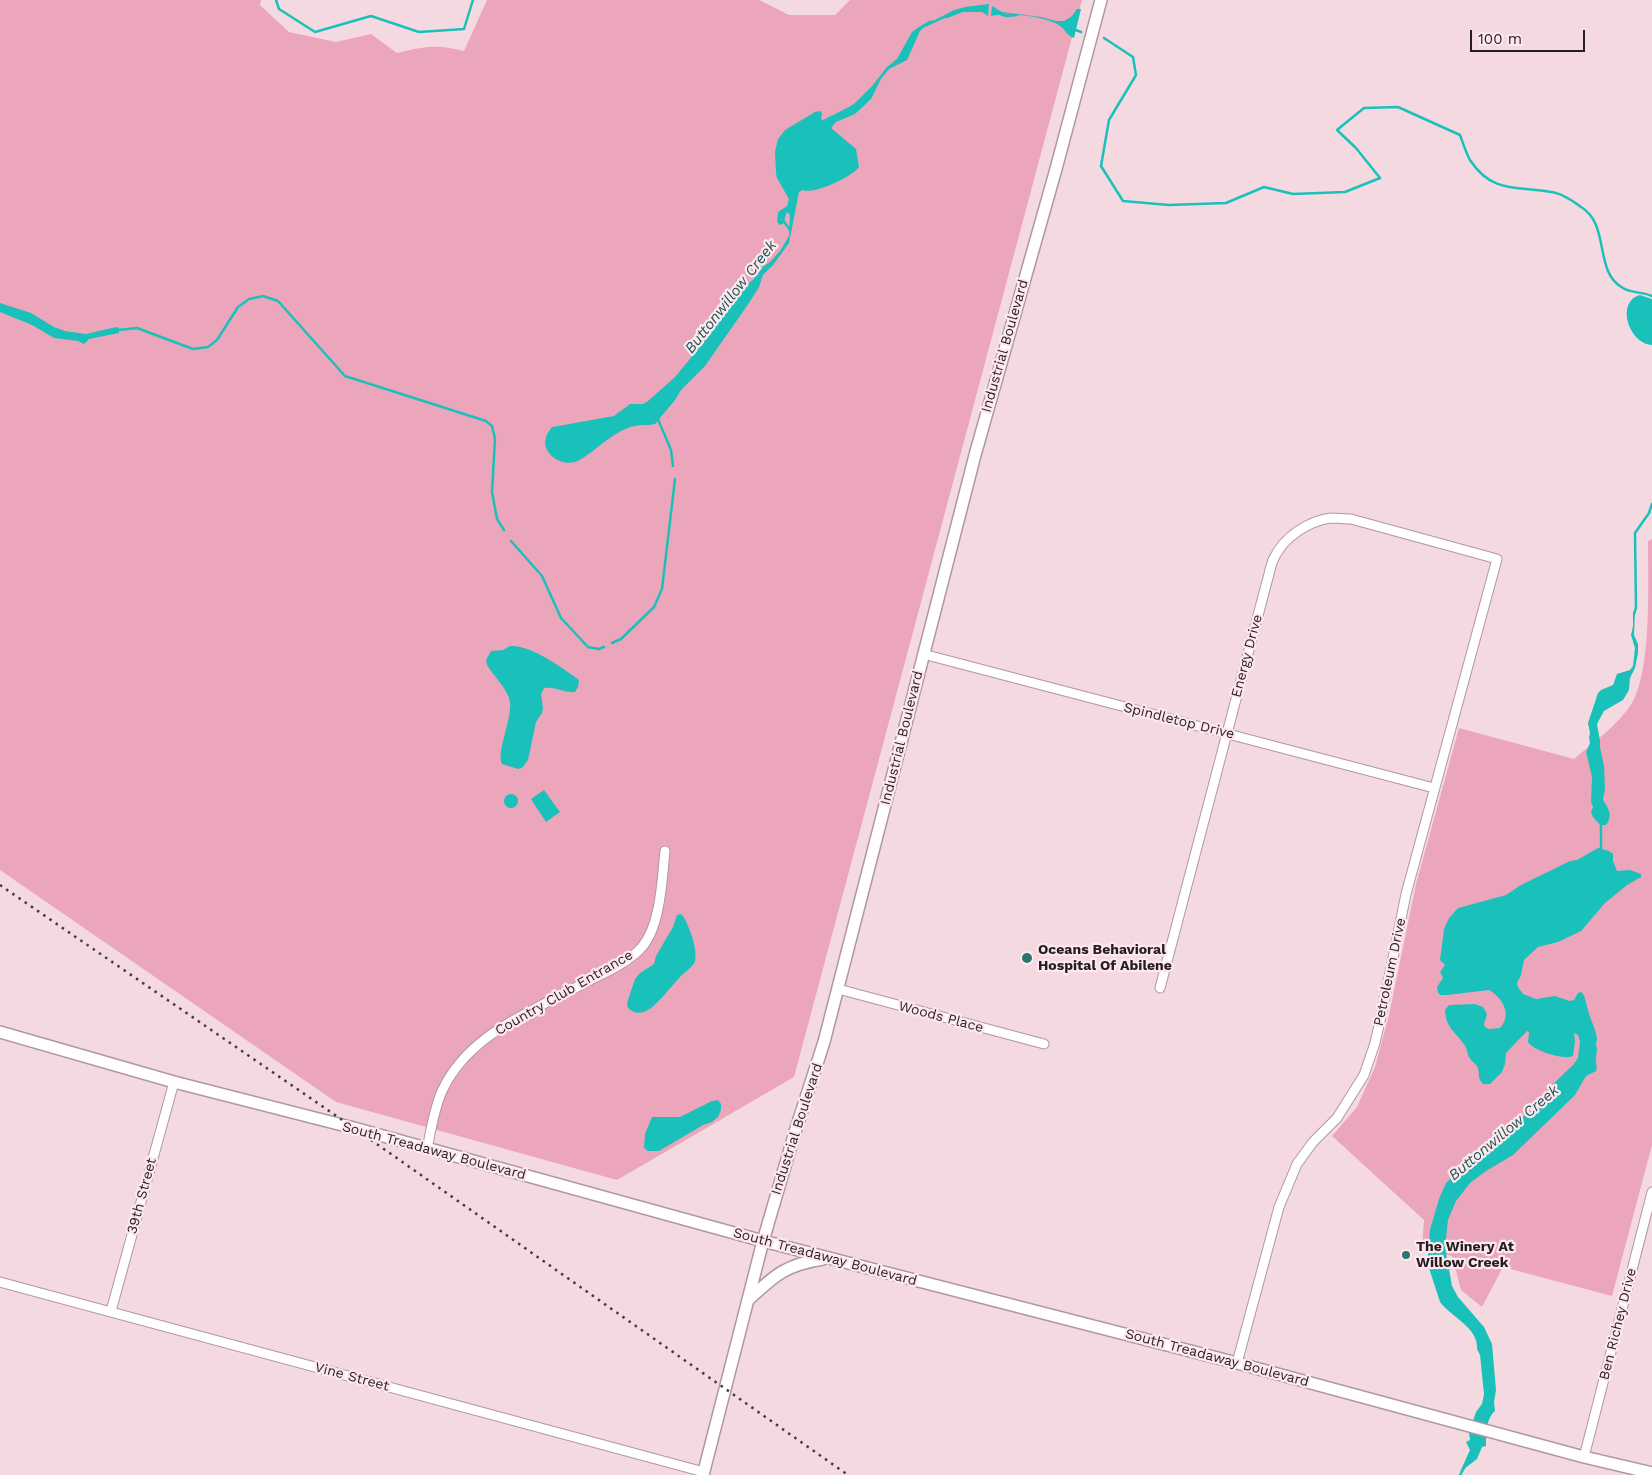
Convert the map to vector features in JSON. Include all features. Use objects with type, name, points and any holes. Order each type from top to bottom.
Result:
[{"type":"main road","name":"Industrial Boulevard","points":[[703,1473],[763,1241],[824,1042],[975,455],[1054,178],[1101,0]]},
{"type":"main road","name":"South Treadaway Boulevard","points":[[0,1032],[174,1082],[354,1128],[763,1241],[1237,1363],[1584,1457],[1652,1473]]},
{"type":"main road","points":[[748,1300],[775,1275],[801,1262],[829,1258]]},
{"type":"street","name":"Energy Drive","points":[[1160,988],[1274,558],[1283,544],[1297,532],[1310,525],[1331,518],[1351,520],[1497,559]]},
{"type":"street","name":"Petroleum Drive","points":[[1237,1363],[1279,1207],[1297,1164],[1313,1142],[1337,1118],[1364,1075],[1375,1043],[1406,894],[1497,559]]},
{"type":"street","name":"Spindletop Drive","points":[[924,654],[1434,788]]},
{"type":"street","name":"Country Club Entrance","points":[[427,1149],[434,1113],[442,1091],[452,1073],[471,1051],[495,1031],[604,973],[630,957],[643,946],[650,935],[654,921],[662,879],[664,852]]},
{"type":"street","name":"Woods Place","points":[[838,989],[1044,1044]]},
{"type":"street","name":"39th Street","points":[[111,1311],[174,1082]]},
{"type":"street","name":"Ben Richey Drive","points":[[1584,1457],[1652,1192]]},
{"type":"street","name":"Vine Street","points":[[0,1282],[703,1473]]},
{"type":"shaded area","points":[[0,0],[261,0],[260,5],[289,32],[336,42],[371,34],[397,53],[431,47],[446,47],[464,51],[487,0],[759,0],[789,15],[835,15],[850,0],[1082,0],[794,1077],[617,1180],[336,1102],[0,870]]},
{"type":"shaded area","points":[[1652,539],[1652,1145],[1612,1296],[1503,1267],[1482,1307],[1461,1290],[1452,1256],[1422,1249],[1424,1220],[1332,1136],[1357,1107],[1375,1067],[1389,1015],[1416,884],[1459,728],[1574,759],[1613,726],[1632,703],[1643,669],[1648,625],[1648,541]]},
{"type":"water","points":[[989,4],[988,16],[982,12],[958,12],[923,28],[907,60],[889,69],[881,79],[871,99],[855,114],[836,122],[831,128],[856,149],[859,167],[849,176],[823,188],[799,192],[789,243],[763,275],[759,287],[749,303],[705,366],[681,390],[655,424],[638,425],[625,429],[575,462],[564,462],[553,457],[546,449],[545,443],[546,436],[552,427],[614,416],[630,404],[643,404],[648,401],[675,377],[713,331],[715,325],[726,313],[737,291],[753,280],[763,267],[780,251],[789,236],[790,215],[787,212],[783,224],[780,225],[777,222],[778,212],[787,206],[789,199],[777,178],[775,152],[778,139],[785,130],[815,112],[820,111],[822,113],[821,119],[823,120],[855,103],[887,67],[897,59],[912,32],[919,27],[954,10]]},
{"type":"water","points":[[992,6],[1002,12],[1041,17],[1056,21],[1064,21],[1071,17],[1077,9],[1081,9],[1074,38],[1059,25],[1044,19],[1016,15],[991,16]]},
{"type":"water","points":[[1640,295],[1652,299],[1652,345],[1644,343],[1637,338],[1628,322],[1628,306],[1632,299]]},
{"type":"water","points":[[0,303],[31,313],[54,327],[65,331],[86,334],[116,327],[119,328],[119,333],[89,339],[84,344],[78,341],[54,338],[32,325],[0,312]]},
{"type":"water","points":[[1635,612],[1634,635],[1638,644],[1638,653],[1635,668],[1630,678],[1629,690],[1623,700],[1604,711],[1597,724],[1604,766],[1605,789],[1603,800],[1610,816],[1606,825],[1600,825],[1591,812],[1593,807],[1591,802],[1592,777],[1586,752],[1590,743],[1588,723],[1598,693],[1613,685],[1617,674],[1630,670],[1633,666],[1635,648],[1631,635]]},
{"type":"water","points":[[510,646],[518,646],[536,653],[555,663],[579,680],[575,692],[544,688],[541,694],[542,713],[536,722],[528,760],[523,767],[518,769],[502,764],[501,752],[509,718],[510,702],[507,693],[487,665],[486,660],[491,651],[503,650]]},
{"type":"water","points":[[544,790],[560,812],[546,822],[531,799]]},
{"type":"water","points":[[511,794],[516,796],[518,801],[516,806],[511,808],[506,806],[504,801],[506,796]]},
{"type":"water","points":[[1598,848],[1613,854],[1613,861],[1617,871],[1630,870],[1641,874],[1641,877],[1627,885],[1605,903],[1581,931],[1558,942],[1538,947],[1524,960],[1517,983],[1523,994],[1536,999],[1555,996],[1570,1001],[1574,1000],[1578,993],[1581,992],[1584,995],[1597,1038],[1596,1071],[1586,1076],[1575,1095],[1513,1155],[1470,1183],[1456,1201],[1448,1220],[1445,1247],[1452,1286],[1458,1297],[1484,1327],[1492,1344],[1496,1390],[1495,1411],[1488,1422],[1486,1446],[1482,1447],[1477,1459],[1460,1472],[1470,1450],[1466,1442],[1470,1440],[1469,1433],[1476,1412],[1482,1404],[1484,1394],[1480,1355],[1474,1335],[1440,1302],[1429,1268],[1430,1230],[1446,1183],[1460,1169],[1480,1155],[1507,1128],[1531,1111],[1550,1087],[1574,1064],[1578,1058],[1580,1042],[1578,1035],[1574,1033],[1573,1056],[1556,1056],[1536,1049],[1531,1045],[1528,1042],[1529,1032],[1527,1031],[1506,1053],[1502,1072],[1490,1084],[1483,1084],[1477,1066],[1471,1060],[1466,1048],[1449,1025],[1445,1010],[1449,1005],[1475,1004],[1483,1007],[1487,1014],[1484,1024],[1489,1029],[1500,1028],[1504,1023],[1506,1012],[1502,1002],[1489,990],[1440,995],[1437,987],[1443,978],[1440,972],[1445,965],[1440,960],[1444,929],[1449,918],[1458,908],[1506,895],[1521,885],[1570,861],[1577,860]]},
{"type":"water","points":[[680,914],[685,920],[692,938],[696,956],[695,961],[650,1009],[641,1012],[632,1011],[628,1008],[627,1003],[635,979],[640,973],[654,964],[656,956],[673,927],[677,915]]},
{"type":"water","points":[[718,1100],[721,1104],[721,1110],[718,1117],[712,1122],[703,1125],[659,1151],[648,1151],[644,1148],[645,1134],[652,1117],[680,1117],[712,1101]]},
{"type":"waterway","points":[[276,0],[279,9],[315,32],[371,16],[419,32],[464,29],[473,0]]},
{"type":"waterway","name":"Buttonwillow Creek","points":[[946,17],[962,11]]},
{"type":"waterway","name":"Buttonwillow Creek","points":[[998,13],[1006,16],[1017,15]]},
{"type":"waterway","name":"Buttonwillow Creek","points":[[1073,29],[1081,32]]},
{"type":"waterway","name":"Buttonwillow Creek","points":[[1104,38],[1133,57],[1136,75],[1109,120],[1101,166],[1123,201],[1169,205],[1226,203],[1264,187],[1293,194],[1345,192],[1380,178],[1356,148],[1337,130],[1364,108],[1398,107],[1460,135],[1470,160],[1478,171],[1487,178],[1506,186],[1555,193],[1581,207],[1590,215],[1596,225],[1604,260],[1614,281],[1626,290],[1652,296]]},
{"type":"waterway","name":"Buttonwillow Creek","points":[[783,220],[790,230]]},
{"type":"waterway","name":"Buttonwillow Creek","points":[[118,330],[137,328],[193,349],[208,347],[217,340],[238,307],[249,299],[263,296],[278,301],[345,376],[486,421],[492,426],[495,439],[492,492],[497,519],[504,530]]},
{"type":"waterway","name":"Buttonwillow Creek","points":[[657,417],[671,450],[673,466]]},
{"type":"waterway","name":"Buttonwillow Creek","points":[[612,643],[621,639],[654,607],[662,589],[675,479]]},
{"type":"waterway","name":"Buttonwillow Creek","points":[[1634,614],[1636,608],[1635,533],[1649,513],[1652,504]]},
{"type":"waterway","name":"Buttonwillow Creek","points":[[511,541],[542,576],[561,618],[588,647],[599,649],[604,647]]},
{"type":"waterway","name":"Buttonwillow Creek","points":[[1601,822],[1601,851]]},
{"type":"waterway","name":"Buttonwillow Creek","points":[[1460,1475],[1464,1468]]},
{"type":"railway","points":[[0,885],[354,1128],[848,1475]]},
{"type":"place","name":"Oceans Behavioral Hospital Of Abilene","points":[[1027,958]]},
{"type":"place","name":"The Winery At Willow Creek","points":[[1406,1255]]}]
